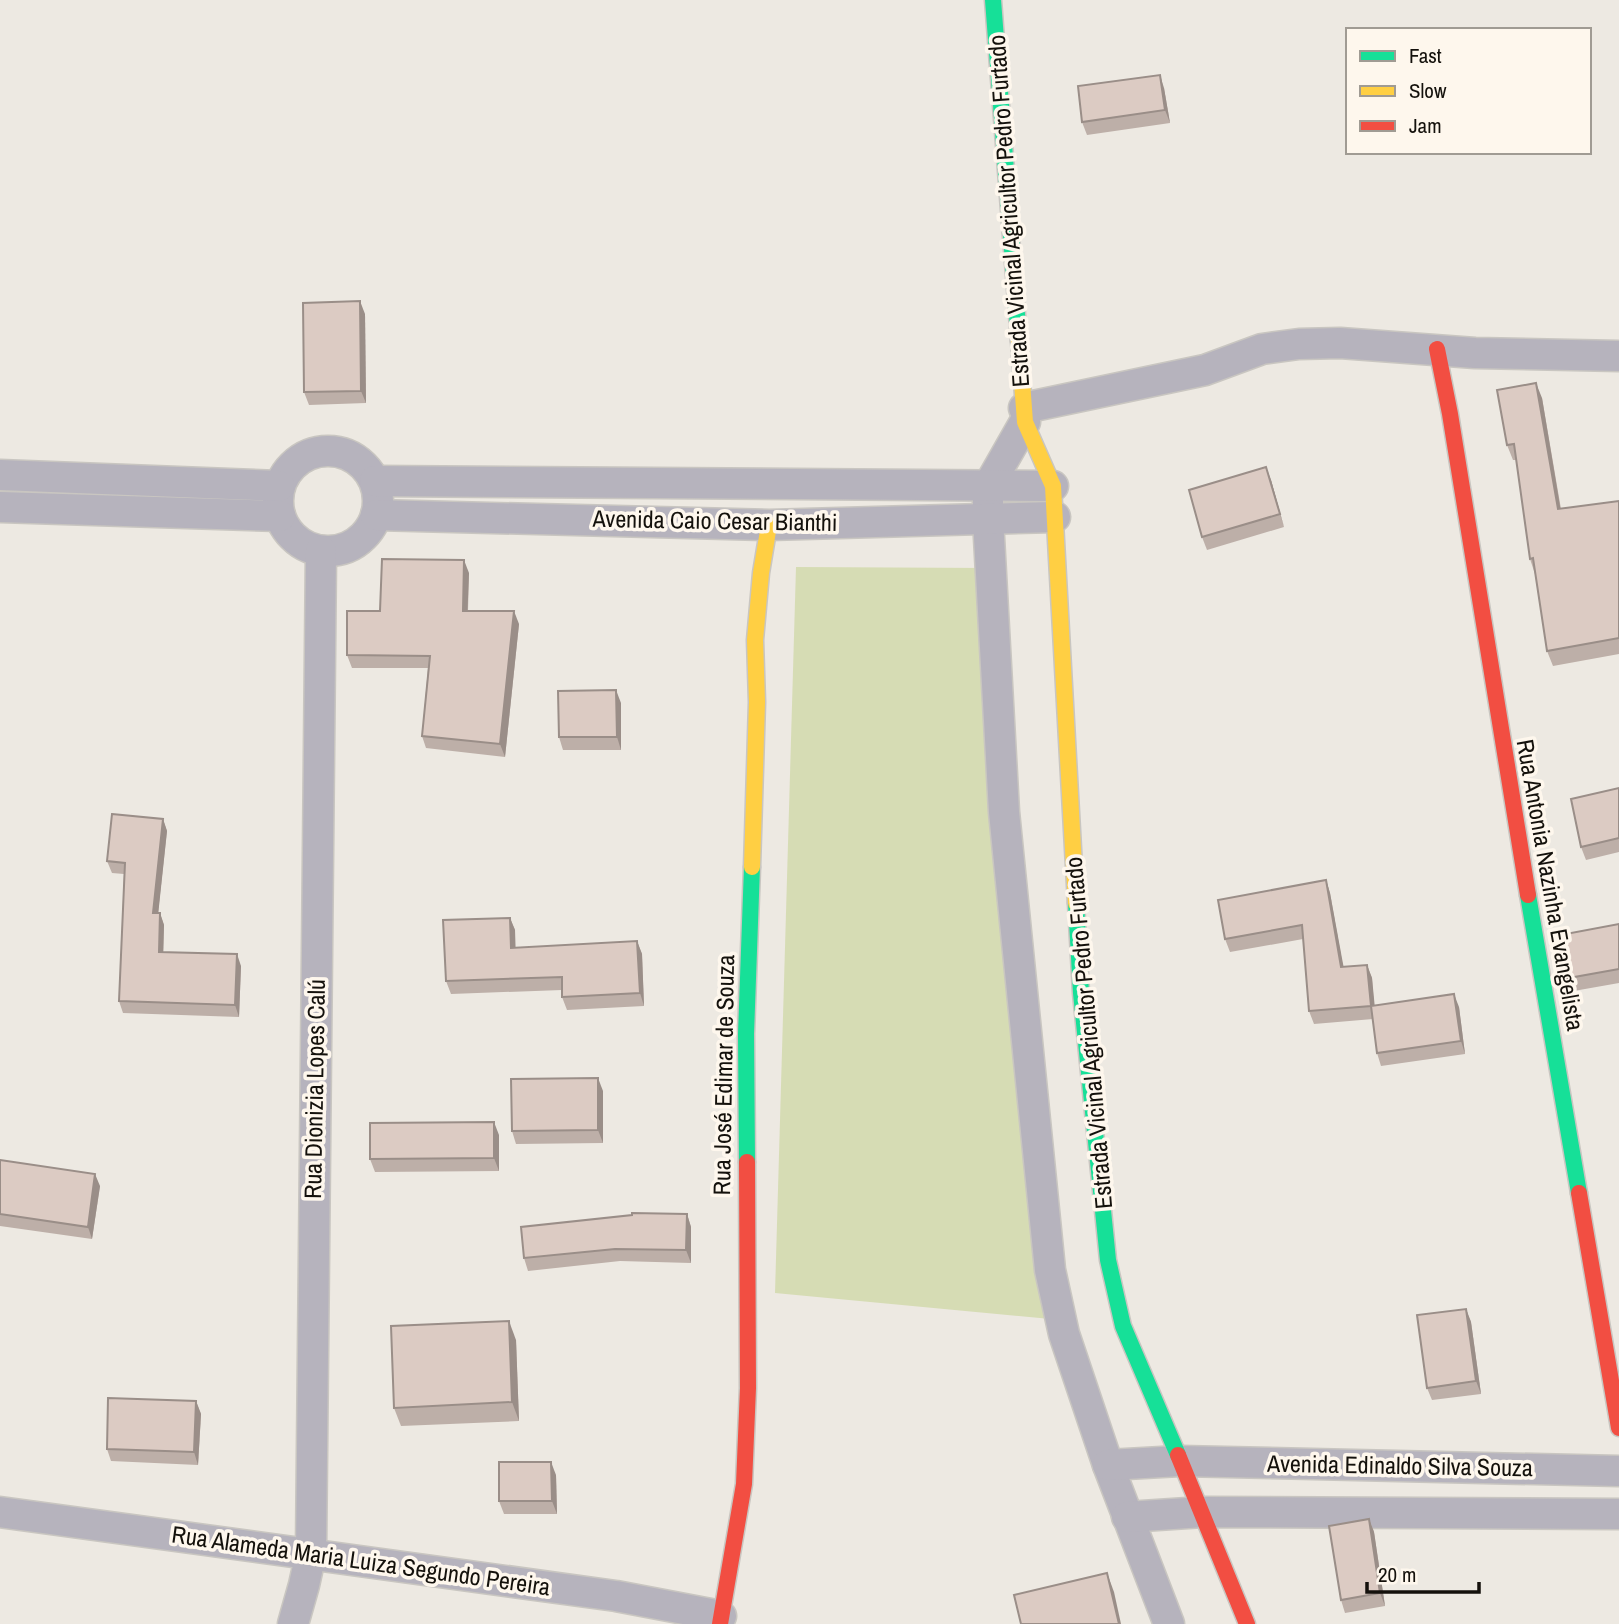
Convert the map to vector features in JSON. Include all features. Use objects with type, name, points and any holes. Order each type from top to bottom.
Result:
[{"type":"street","name":"Estrada Vicinal Agricultor Pedro Furtado","points":[[993,0],[1025,415],[1053,486],[1082,993],[1108,1260],[1123,1326],[1203,1512],[1247,1624]]},
{"type":"street","points":[[1025,415],[1205,370],[1262,349],[1299,344],[1340,343],[1475,353],[1619,356]]},
{"type":"street","name":"Rua Antonia Nazinha Evangelista","points":[[1437,349],[1619,1428]]},
{"type":"street","name":"Estrada Vicinal Agricultor Pedro Furtado","points":[[1025,415],[988,487],[988,519],[1004,812],[1050,1270],[1064,1334],[1108,1465],[1169,1624]]},
{"type":"street","points":[[325,449],[341,451],[367,468],[375,481],[378,504],[376,515],[361,539],[343,549],[321,551],[296,540],[286,529],[280,516],[277,502],[279,486],[285,472],[296,461],[310,453],[325,449]]},
{"type":"street","points":[[0,475],[279,486]]},
{"type":"street","name":"Avenida Caio Cesar Bianthi","points":[[375,481],[1053,486]]},
{"type":"street","points":[[0,507],[280,516]]},
{"type":"street","name":"Avenida Caio Cesar Bianthi","points":[[376,515],[769,524],[1055,517]]},
{"type":"street","name":"Rua José Edimar de Souza","points":[[721,1620],[744,1484],[748,1388],[746,1034],[757,702],[755,640],[769,524]]},
{"type":"street","name":"Rua Dionizia Lopes Calú","points":[[293,1624],[311,1553],[321,551]]},
{"type":"street","name":"Avenida Edinaldo Silva Souza","points":[[1108,1465],[1181,1461],[1619,1471]]},
{"type":"street","name":"Rua Alameda Maria Luiza Segundo Pereira","points":[[0,1512],[616,1596],[721,1620]]},
{"type":"street","name":"Avenida Edinaldo Silva Souza","points":[[1127,1517],[1203,1512],[1619,1514]]},
{"type":"green space","points":[[796,567],[990,568],[1061,1320],[775,1293]]},
{"type":"building","points":[[1160,75],[1165,110],[1082,122],[1078,86]]},
{"type":"building","points":[[360,301],[361,391],[304,392],[303,303]]},
{"type":"building","points":[[1536,383],[1558,509],[1619,501],[1619,638],[1547,651],[1533,558],[1530,559],[1514,444],[1507,445],[1497,390]]},
{"type":"building","points":[[1266,467],[1280,514],[1202,537],[1189,490]]},
{"type":"building","points":[[382,559],[464,560],[463,611],[514,611],[500,744],[422,736],[430,656],[347,655],[347,611],[380,611]]},
{"type":"building","points":[[616,690],[617,737],[559,737],[558,691]]},
{"type":"building","points":[[1619,788],[1619,838],[1581,847],[1571,799]]},
{"type":"building","points":[[112,814],[163,819],[153,913],[160,913],[159,952],[237,954],[235,1005],[119,1001],[125,863],[107,861]]},
{"type":"building","points":[[1326,880],[1341,967],[1367,965],[1371,1006],[1309,1011],[1302,925],[1225,939],[1218,900]]},
{"type":"building","points":[[510,918],[511,948],[637,941],[640,993],[562,997],[562,977],[446,981],[443,920]]},
{"type":"building","points":[[1619,924],[1619,969],[1563,979],[1555,936]]},
{"type":"building","points":[[1454,994],[1461,1041],[1377,1053],[1371,1006]]},
{"type":"building","points":[[598,1078],[598,1130],[512,1131],[511,1079]]},
{"type":"building","points":[[494,1122],[494,1158],[370,1159],[370,1123]]},
{"type":"building","points":[[0,1160],[95,1174],[88,1227],[0,1214]]},
{"type":"building","points":[[632,1213],[687,1214],[686,1250],[615,1249],[524,1258],[521,1227]]},
{"type":"building","points":[[1466,1309],[1476,1381],[1427,1388],[1417,1315]]},
{"type":"building","points":[[509,1321],[512,1402],[394,1408],[391,1326]]},
{"type":"building","points":[[108,1398],[196,1401],[194,1452],[107,1449]]},
{"type":"building","points":[[499,1462],[551,1462],[552,1501],[499,1501]]},
{"type":"building","points":[[1369,1519],[1380,1593],[1341,1600],[1329,1526]]},
{"type":"building","points":[[1107,1573],[1119,1624],[1021,1624],[1014,1595]]},
{"type":"traffic: fast","points":[[993,0],[1019,341]]},
{"type":"traffic: fast","points":[[747,1162],[746,1034],[752,867]]},
{"type":"traffic: fast","points":[[1528,895],[1579,1193]]},
{"type":"traffic: fast","points":[[1076,903],[1081,993],[1108,1260],[1123,1326],[1178,1455]]},
{"type":"traffic: slow","points":[[1019,341],[1025,422],[1053,486],[1076,903]]},
{"type":"traffic: slow","points":[[752,867],[757,702],[755,640],[761,573],[769,525]]},
{"type":"traffic: jam","points":[[1437,349],[1450,414],[1528,895]]},
{"type":"traffic: jam","points":[[720,1624],[744,1484],[748,1388],[747,1162]]},
{"type":"traffic: jam","points":[[1579,1193],[1619,1428]]},
{"type":"traffic: jam","points":[[1178,1455],[1247,1624]]}]
